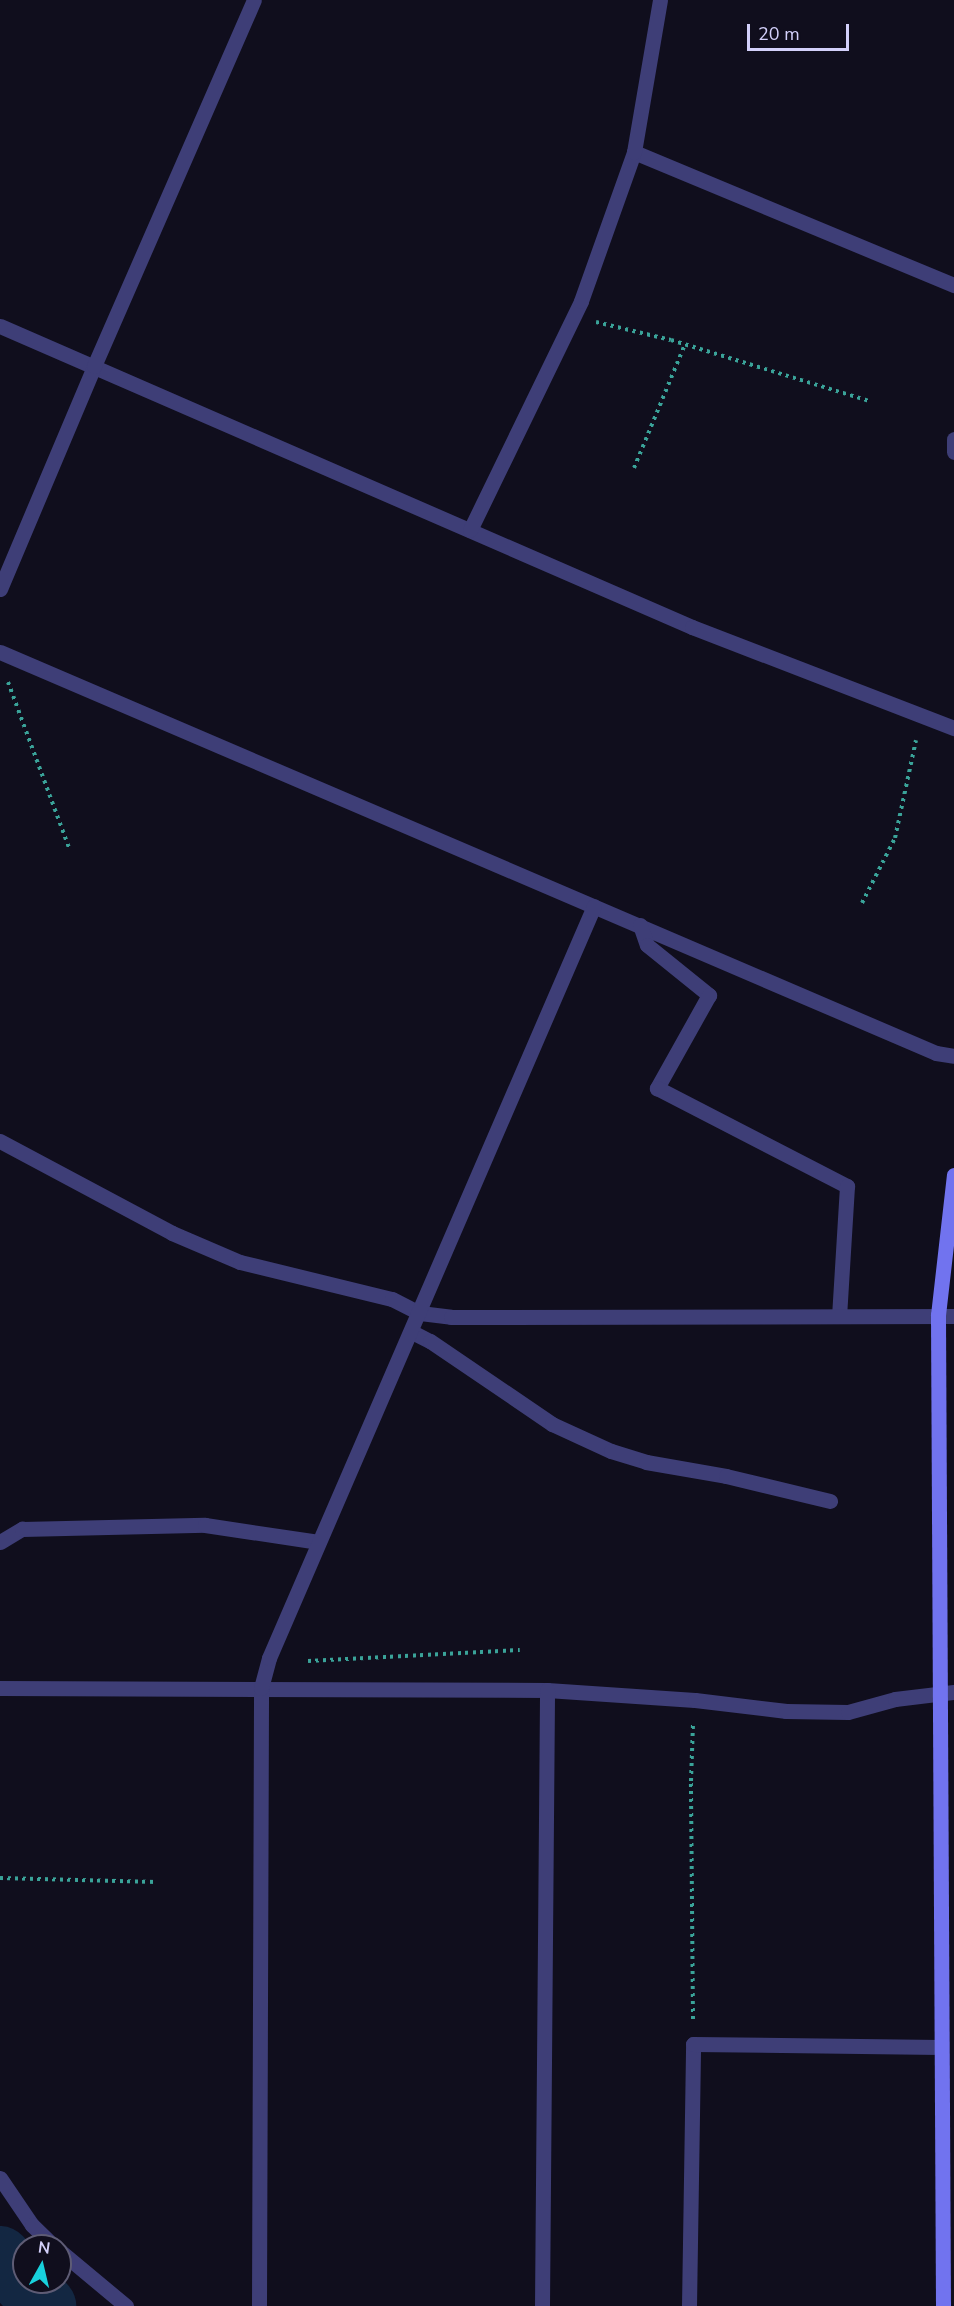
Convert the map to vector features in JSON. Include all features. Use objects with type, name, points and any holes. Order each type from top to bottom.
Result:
[{"type":"street","points":[[0,589],[94,366],[254,0]]},
{"type":"street","points":[[470,530],[574,314],[634,152],[660,0]]},
{"type":"street","points":[[634,152],[954,285]]},
{"type":"street","points":[[0,326],[692,627],[954,728]]},
{"type":"street","points":[[954,439],[954,452]]},
{"type":"street","points":[[5,654],[936,1053],[954,1056]]},
{"type":"street","points":[[259,2306],[261,1688],[269,1658],[412,1332],[594,906]]},
{"type":"street","points":[[640,925],[647,945],[709,995],[657,1088],[847,1186],[839,1316]]},
{"type":"street","points":[[0,1141],[172,1233],[240,1263],[392,1299],[420,1313],[451,1317],[954,1316]]},
{"type":"street","points":[[943,2306],[940,2047],[948,1693],[938,1316],[954,1175]]},
{"type":"street","points":[[412,1332],[430,1341],[552,1424],[611,1451],[646,1462],[726,1476],[830,1501]]},
{"type":"street","points":[[0,1542],[22,1528],[205,1525],[319,1542]]},
{"type":"street","points":[[0,1688],[547,1690],[695,1700],[786,1711],[848,1712],[894,1698],[948,1693]]},
{"type":"street","points":[[542,2306],[547,1690]]},
{"type":"street","points":[[688,2306],[693,2044],[940,2047]]},
{"type":"street","points":[[0,2178],[32,2225],[41,2234]]},
{"type":"street","points":[[72,2262],[126,2306]]},
{"type":"path","points":[[574,314],[685,344],[869,401]]},
{"type":"path","points":[[634,468],[685,344]]},
{"type":"path","points":[[5,654],[5,674],[69,848]]},
{"type":"path","points":[[862,903],[895,838],[922,715]]},
{"type":"path","points":[[269,1658],[301,1662],[520,1650]]},
{"type":"path","points":[[693,2044],[691,1781],[695,1700]]},
{"type":"path","points":[[0,1878],[157,1882]]},
{"type":"waterway","points":[[0,2257],[45,2306]]}]
